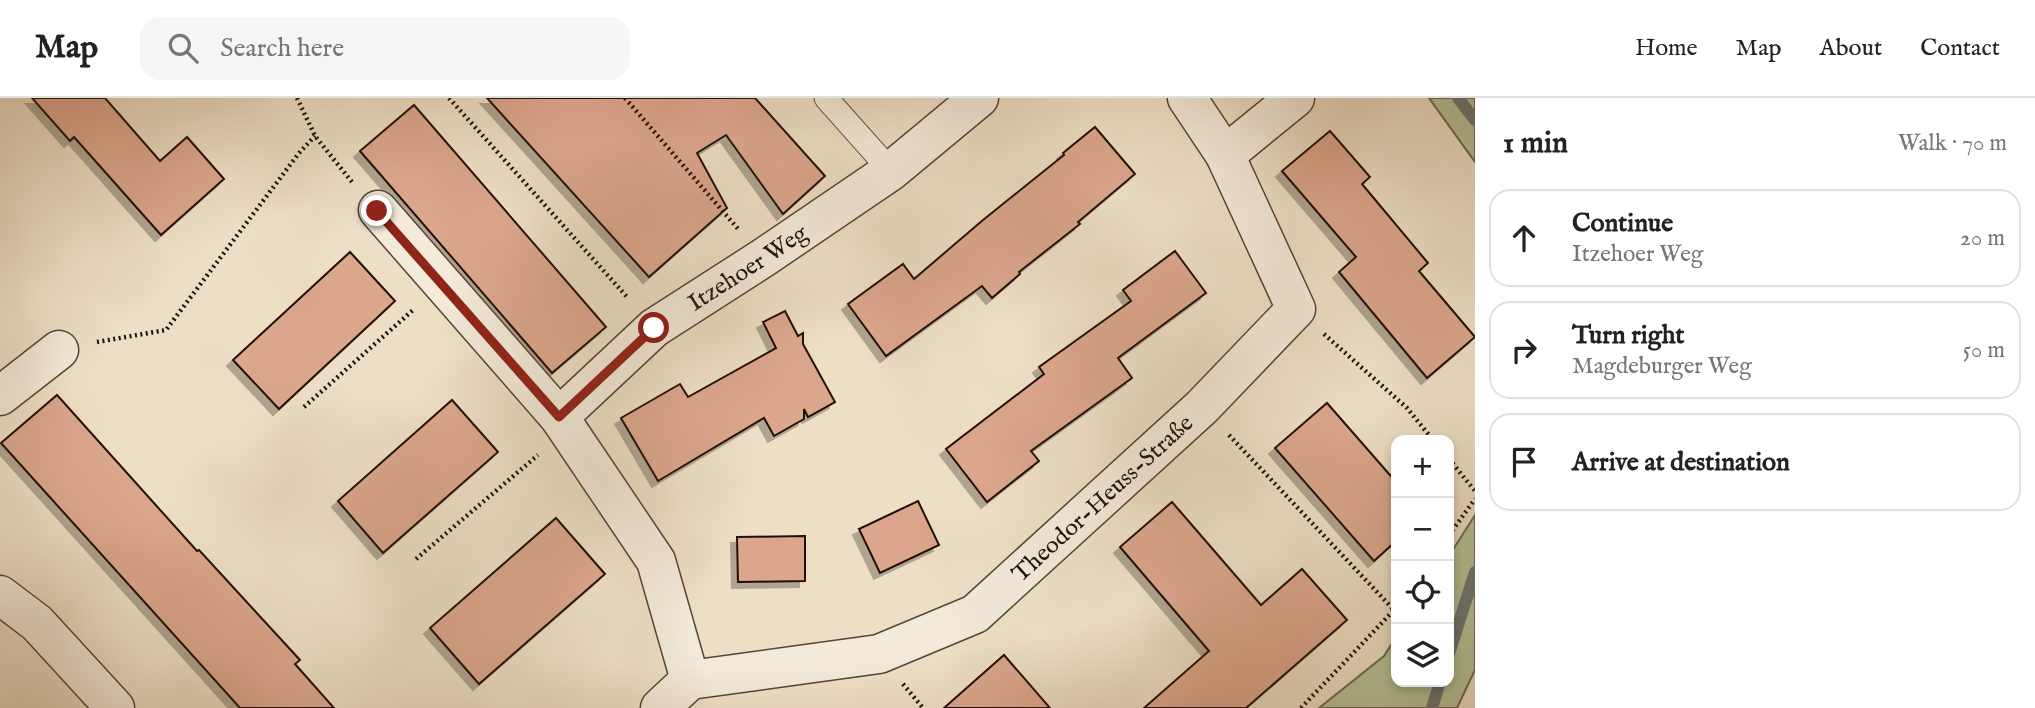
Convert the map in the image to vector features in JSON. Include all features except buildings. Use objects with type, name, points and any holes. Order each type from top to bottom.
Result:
[{"type":"street","name":"Itzehoer Weg","points":[[563,423],[654,328],[891,171],[979,98]]},
{"type":"street","points":[[1187,98],[1225,155],[1296,309]]},
{"type":"street","points":[[1225,155],[1295,98]]},
{"type":"street","points":[[377,211],[563,423],[656,561],[690,680],[660,708]]},
{"type":"street","name":"Theodor-Heuss-Straße","points":[[690,680],[879,654],[975,614],[1202,407],[1296,309]]},
{"type":"street","points":[[0,396],[59,350]]},
{"type":"street","points":[[0,595],[37,622],[115,708]]},
{"type":"lane","points":[[826,98],[891,171]]},
{"type":"path","points":[[297,98],[315,136],[377,211]]},
{"type":"path","points":[[449,98],[654,328]]},
{"type":"path","points":[[625,98],[763,258]]},
{"type":"path","points":[[59,350],[166,330],[299,152],[315,136]]},
{"type":"path","points":[[304,407],[442,284]]},
{"type":"path","points":[[1296,309],[1407,408],[1429,435]]},
{"type":"path","points":[[1202,407],[1391,605]]},
{"type":"path","points":[[416,559],[563,423]]},
{"type":"path","points":[[1454,465],[1475,491]]},
{"type":"path","points":[[1454,528],[1475,499]]},
{"type":"path","points":[[1301,708],[1391,613]]},
{"type":"green space","points":[[1429,98],[1475,98],[1475,162]]},
{"type":"green space","points":[[1475,515],[1475,670],[1457,708],[1319,708],[1384,656],[1391,645],[1391,687],[1454,687],[1454,548]]},
{"type":"waterway","points":[[1458,98],[1475,120]]},
{"type":"waterway","points":[[1454,638],[1475,572]]},
{"type":"waterway","points":[[1432,708],[1438,687]]},
{"type":"route","points":[[377,211],[559,417],[654,328]]}]
